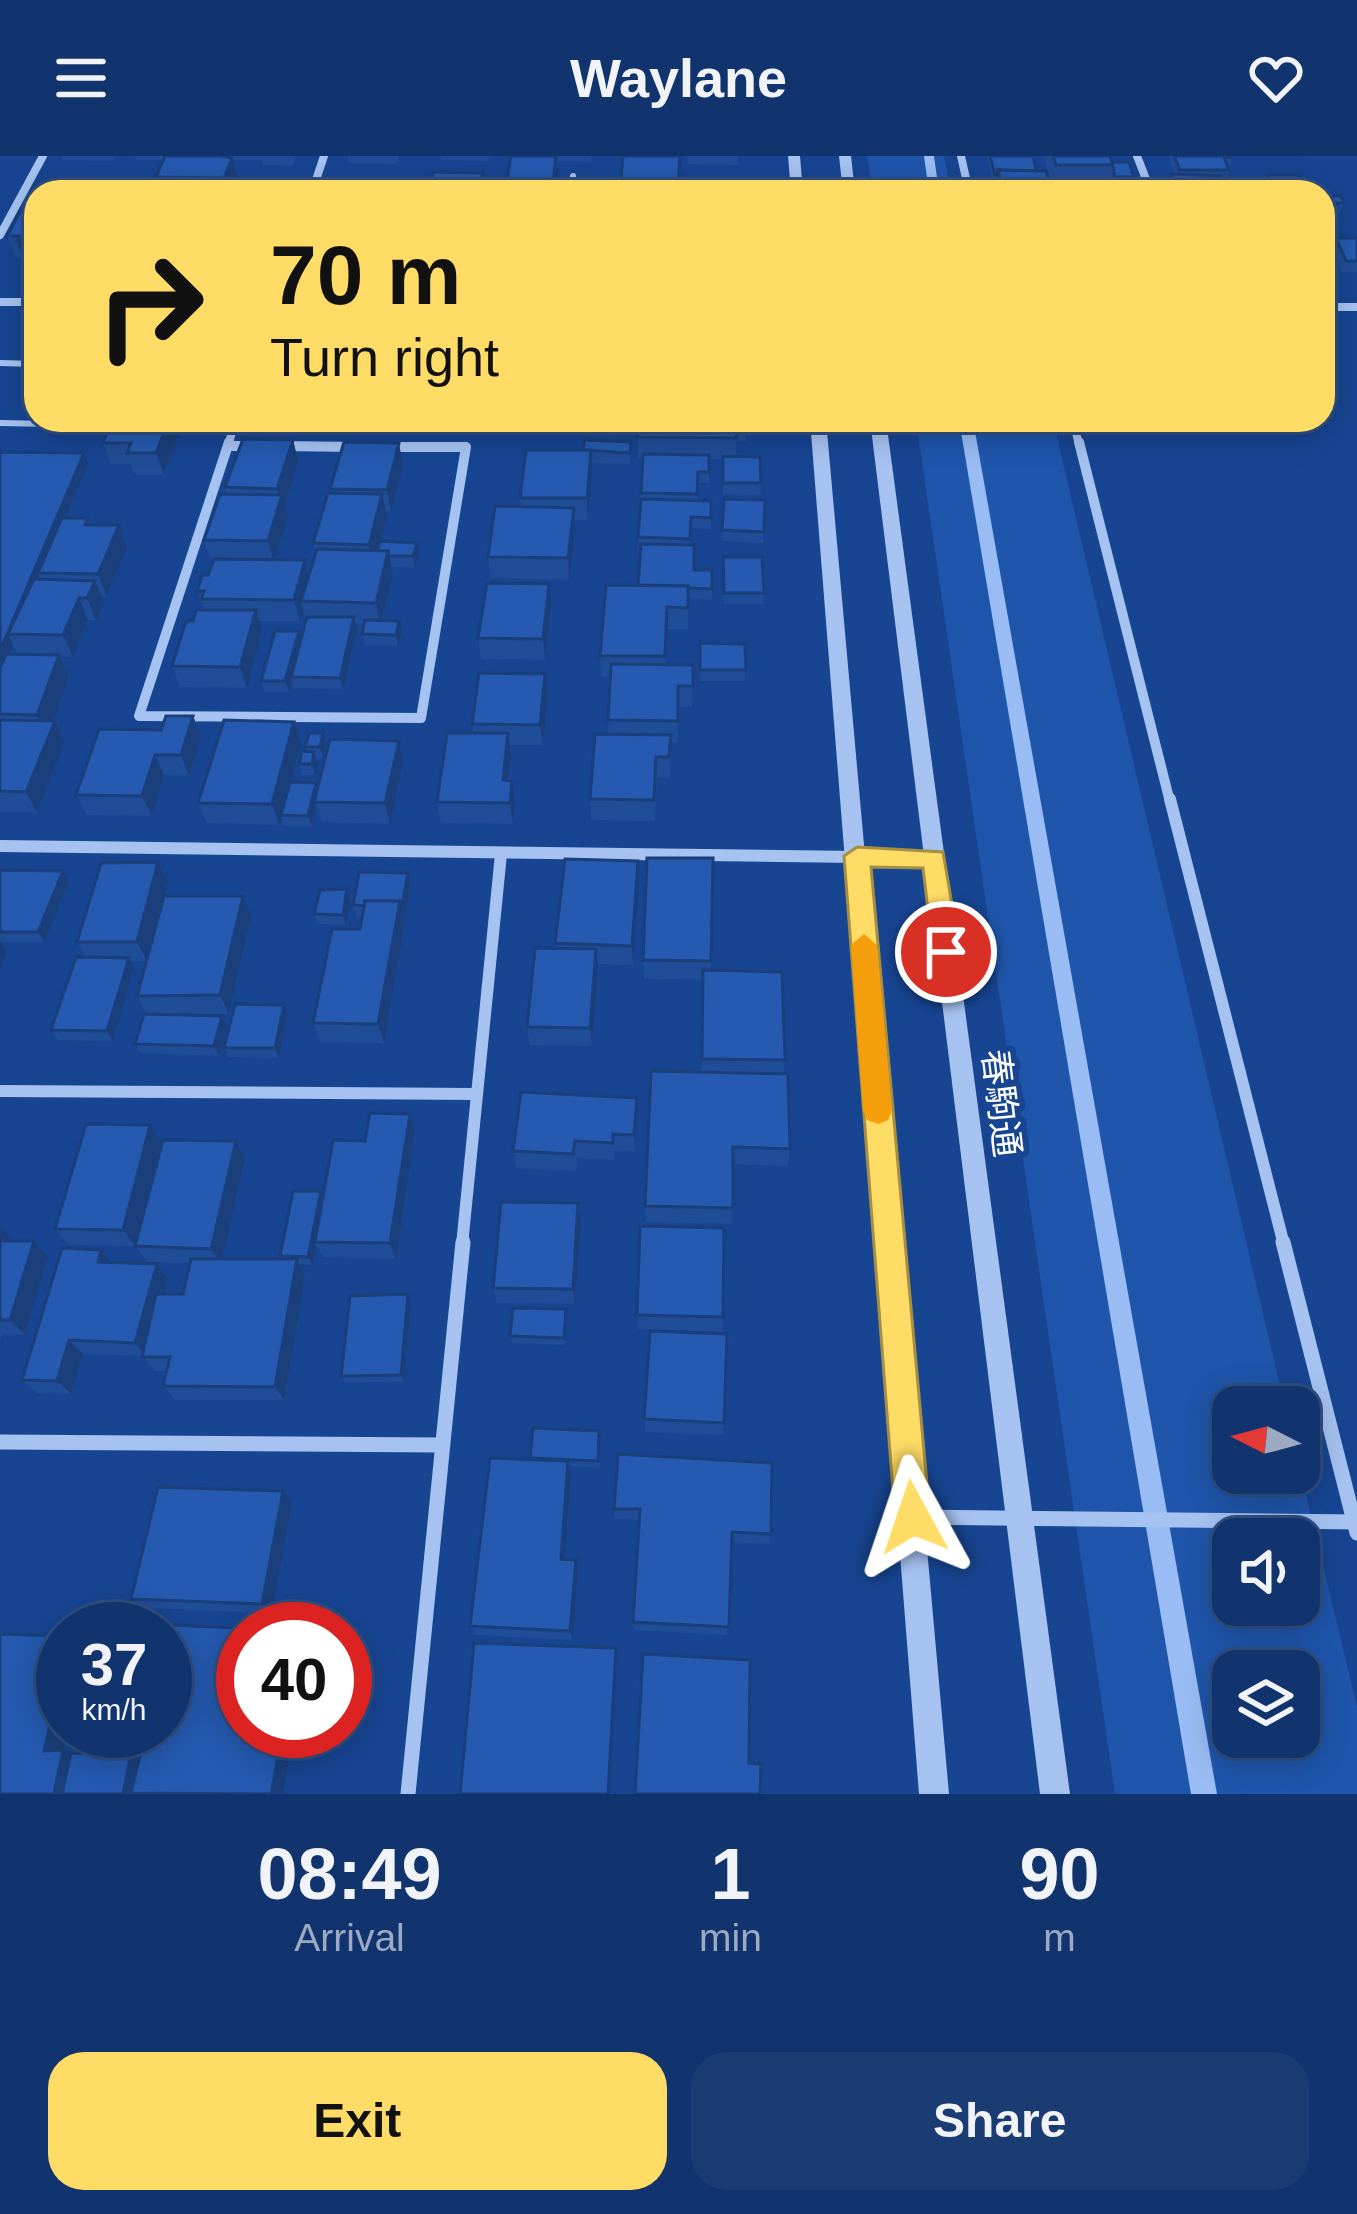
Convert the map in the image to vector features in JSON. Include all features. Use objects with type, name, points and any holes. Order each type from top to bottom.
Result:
[{"type":"street","points":[[0,235],[24,191]]},
{"type":"street","points":[[228,446],[466,447],[422,718],[139,716],[232,432]]},
{"type":"street","points":[[819,432],[934,1794]]},
{"type":"street","name":"春駒通","points":[[880,432],[1054,1794]]},
{"type":"street","points":[[913,1517],[1356,1526],[1076,432]]},
{"type":"street","points":[[0,846],[934,859]]},
{"type":"street","points":[[408,1794],[501,854]]},
{"type":"street","points":[[0,1091],[475,1094]]},
{"type":"street","points":[[0,1442],[442,1445]]},
{"type":"lane","points":[[572,180],[573,176]]},
{"type":"shaded area","points":[[867,156],[944,156],[949,180],[871,180]]},
{"type":"shaded area","points":[[918,432],[1056,432],[1280,1386],[1212,1386],[1212,1494],[1306,1494],[1312,1518],[1212,1518],[1212,1626],[1320,1626],[1320,1553],[1357,1707],[1357,1794],[1115,1794]]},
{"type":"building","points":[[165,156],[232,158],[224,178],[156,177]]},
{"type":"building","points":[[511,156],[556,156],[553,180],[507,180]]},
{"type":"building","points":[[623,156],[680,156],[679,180],[621,180]]},
{"type":"building","points":[[990,156],[1033,156],[1037,171],[998,170],[995,175]]},
{"type":"building","points":[[1053,156],[1110,156],[1113,165],[1056,165]]},
{"type":"building","points":[[1174,156],[1233,157],[1224,157],[1229,170],[1180,170]]},
{"type":"building","points":[[1112,162],[1129,162],[1134,177],[1115,177]]},
{"type":"building","points":[[998,170],[1046,171],[1049,180],[1000,180]]},
{"type":"building","points":[[433,172],[483,173],[482,180],[431,180]]},
{"type":"building","points":[[1171,174],[1221,176],[1222,180],[1173,180]]},
{"type":"building","points":[[1268,175],[1298,175],[1300,180],[1270,180]]},
{"type":"building","points":[[24,205],[24,240],[7,236]]},
{"type":"building","points":[[1336,238],[1357,238],[1357,261],[1346,261]]},
{"type":"building","points":[[107,432],[164,432],[156,453],[127,453],[131,443],[103,443]]},
{"type":"building","points":[[637,432],[736,432],[736,438],[637,437]]},
{"type":"building","points":[[243,439],[293,440],[277,489],[225,487]]},
{"type":"building","points":[[585,440],[631,442],[630,453],[583,450]]},
{"type":"building","points":[[344,442],[399,443],[387,490],[330,489]]},
{"type":"building","points":[[526,450],[591,450],[587,498],[520,498]]},
{"type":"building","points":[[0,452],[84,453],[0,651]]},
{"type":"building","points":[[643,454],[709,455],[709,472],[698,472],[697,494],[641,493]]},
{"type":"building","points":[[723,456],[760,457],[761,483],[723,483]]},
{"type":"building","points":[[328,493],[382,494],[369,545],[313,543]]},
{"type":"building","points":[[220,494],[282,495],[268,541],[204,540]]},
{"type":"building","points":[[641,499],[711,501],[711,518],[691,517],[690,539],[638,537]]},
{"type":"building","points":[[724,499],[765,500],[764,532],[722,530]]},
{"type":"building","points":[[495,506],[574,508],[568,558],[488,557]]},
{"type":"building","points":[[62,518],[87,518],[85,525],[119,525],[98,574],[38,573]]},
{"type":"building","points":[[380,541],[417,543],[413,556],[389,556],[388,551],[377,551]]},
{"type":"building","points":[[641,544],[694,545],[694,570],[712,570],[712,589],[638,585]]},
{"type":"building","points":[[317,549],[388,551],[376,603],[301,601]]},
{"type":"building","points":[[723,557],[762,557],[764,593],[724,593]]},
{"type":"building","points":[[214,559],[305,560],[294,600],[201,599],[204,591],[197,591],[202,575],[208,575]]},
{"type":"building","points":[[34,579],[95,581],[87,598],[79,598],[63,635],[8,634]]},
{"type":"building","points":[[487,583],[549,584],[543,639],[478,638]]},
{"type":"building","points":[[606,585],[688,586],[688,608],[667,607],[665,656],[600,656]]},
{"type":"building","points":[[196,610],[256,610],[240,667],[172,666],[186,621],[193,621]]},
{"type":"building","points":[[307,617],[354,617],[340,678],[291,677]]},
{"type":"building","points":[[365,620],[399,621],[396,635],[362,634]]},
{"type":"building","points":[[275,631],[299,631],[285,681],[261,681]]},
{"type":"building","points":[[700,643],[745,644],[746,670],[700,670]]},
{"type":"building","points":[[6,654],[59,655],[37,715],[0,714],[0,668]]},
{"type":"building","points":[[611,664],[693,665],[693,686],[678,686],[678,721],[608,720]]},
{"type":"building","points":[[479,673],[545,674],[540,725],[472,724]]},
{"type":"building","points":[[166,716],[193,716],[181,755],[155,755],[142,796],[76,795],[99,729],[161,730]]},
{"type":"building","points":[[0,720],[55,721],[26,792],[0,791]]},
{"type":"building","points":[[224,720],[294,722],[272,804],[198,803]]},
{"type":"building","points":[[309,733],[323,733],[320,747],[305,747]]},
{"type":"building","points":[[447,733],[508,733],[503,780],[512,781],[510,803],[437,802]]},
{"type":"building","points":[[595,734],[671,735],[669,757],[656,757],[654,800],[590,799]]},
{"type":"building","points":[[330,739],[399,741],[385,803],[314,802]]},
{"type":"building","points":[[302,751],[314,752],[312,764],[299,764]]},
{"type":"building","points":[[290,782],[316,783],[308,816],[281,815]]},
{"type":"building","points":[[647,858],[713,858],[711,961],[643,960]]},
{"type":"building","points":[[565,859],[638,861],[632,946],[555,943]]},
{"type":"building","points":[[158,862],[137,942],[77,942],[101,863]]},
{"type":"building","points":[[0,870],[63,871],[38,932],[0,932]]},
{"type":"building","points":[[359,872],[408,873],[402,906],[400,901],[353,905]]},
{"type":"building","points":[[347,889],[343,915],[314,914],[320,890]]},
{"type":"building","points":[[164,896],[243,896],[220,995],[137,996]]},
{"type":"building","points":[[365,901],[400,901],[378,1024],[313,1023],[332,929],[360,929]]},
{"type":"building","points":[[535,948],[596,949],[590,1028],[527,1027]]},
{"type":"building","points":[[76,957],[129,958],[107,1031],[51,1030]]},
{"type":"building","points":[[703,970],[782,972],[785,1060],[702,1059]]},
{"type":"building","points":[[235,1004],[284,1005],[275,1048],[224,1048]]},
{"type":"building","points":[[144,1014],[222,1016],[214,1046],[135,1044]]},
{"type":"building","points":[[651,1071],[788,1074],[790,1149],[733,1147],[733,1208],[645,1206]]},
{"type":"building","points":[[521,1092],[637,1098],[634,1135],[613,1134],[613,1143],[575,1141],[573,1154],[513,1151]]},
{"type":"building","points":[[370,1113],[410,1114],[390,1243],[315,1242],[333,1140],[365,1141]]},
{"type":"building","points":[[86,1124],[150,1125],[123,1230],[55,1229]]},
{"type":"building","points":[[163,1140],[236,1141],[211,1249],[135,1246]]},
{"type":"building","points":[[293,1191],[321,1191],[308,1257],[280,1256]]},
{"type":"building","points":[[501,1202],[578,1203],[573,1289],[493,1288]]},
{"type":"building","points":[[640,1226],[724,1228],[723,1317],[637,1315]]},
{"type":"building","points":[[0,1241],[34,1241],[10,1320],[0,1320]]},
{"type":"building","points":[[62,1248],[101,1250],[98,1262],[157,1264],[135,1343],[69,1340],[57,1381],[22,1380]]},
{"type":"building","points":[[191,1259],[297,1259],[275,1387],[163,1386],[170,1357],[142,1357],[156,1294],[183,1294]]},
{"type":"building","points":[[408,1294],[401,1375],[341,1376],[350,1296]]},
{"type":"building","points":[[513,1308],[566,1309],[564,1338],[510,1336]]},
{"type":"building","points":[[650,1331],[727,1334],[724,1423],[644,1419]]},
{"type":"building","points":[[533,1428],[599,1431],[598,1461],[530,1458]]},
{"type":"building","points":[[618,1454],[772,1463],[771,1534],[732,1532],[729,1627],[633,1622],[640,1509],[614,1509]]},
{"type":"building","points":[[490,1458],[568,1461],[561,1559],[576,1560],[570,1631],[470,1626]]},
{"type":"building","points":[[158,1487],[283,1491],[262,1602],[131,1599]]},
{"type":"building","points":[[192,1626],[216,1627],[216,1758],[278,1758],[271,1794],[131,1793],[139,1758],[192,1758]]},
{"type":"building","points":[[0,1634],[36,1635],[36,1758],[61,1758],[54,1794],[0,1794]]},
{"type":"building","points":[[474,1643],[616,1648],[608,1794],[460,1794]]},
{"type":"building","points":[[643,1654],[750,1660],[749,1763],[761,1764],[760,1794],[635,1794]]},
{"type":"building","points":[[70,1758],[130,1758],[123,1794],[62,1794]]},
{"type":"waterway","points":[[929,156],[932,180]]},
{"type":"waterway","points":[[968,432],[1204,1794]]},
{"type":"slow traffic","points":[[864,945],[878,1111]]},
{"type":"route","points":[[913,1517],[857,856],[934,859],[946,952]]}]
